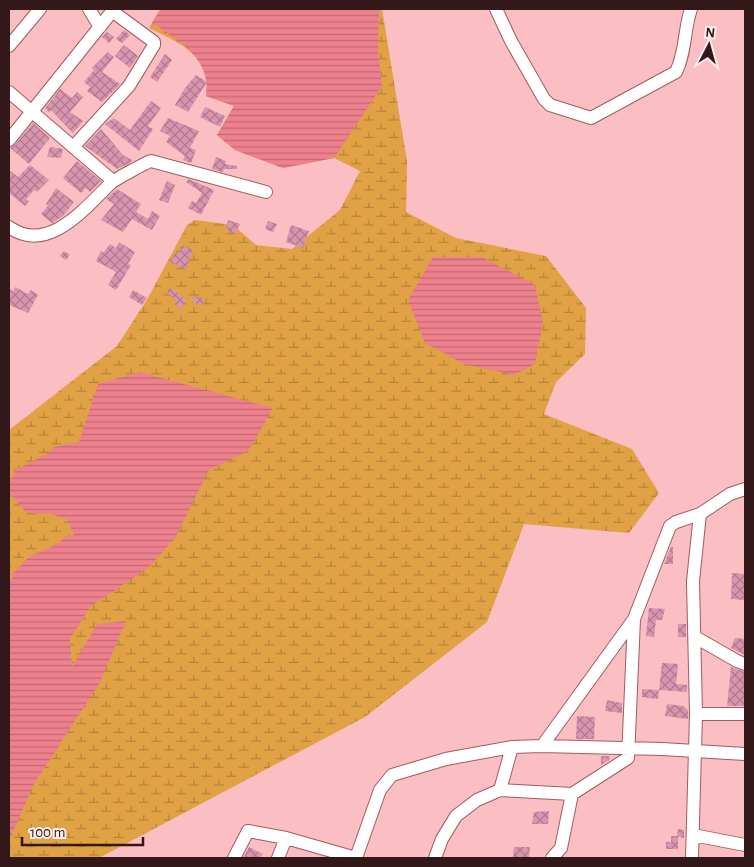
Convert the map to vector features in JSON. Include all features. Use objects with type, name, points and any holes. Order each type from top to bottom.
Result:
[{"type":"street","points":[[9,46],[40,9]]},
{"type":"street","points":[[89,9],[100,27]]},
{"type":"street","points":[[496,9],[511,41],[547,103],[592,118],[676,72],[686,40],[687,22],[691,9]]},
{"type":"street","points":[[9,140],[113,10],[154,42],[154,45],[129,86],[74,146]]},
{"type":"street","points":[[9,92],[113,181]]},
{"type":"street","points":[[9,227],[26,236],[47,234],[86,209],[113,181],[146,162],[156,160],[266,192]]},
{"type":"street","points":[[542,746],[634,619],[670,526],[700,514],[730,494],[745,489]]},
{"type":"street","points":[[692,858],[696,714],[693,581],[700,514]]},
{"type":"street","points":[[435,858],[442,839],[456,816],[477,800],[500,790],[572,794],[628,758],[634,619]]},
{"type":"street","points":[[695,637],[736,661],[745,664]]},
{"type":"street","points":[[696,714],[745,714]]},
{"type":"street","points":[[234,858],[248,831],[286,838],[356,858],[380,790],[392,775],[446,759],[512,747],[542,746],[745,754]]},
{"type":"street","points":[[500,790],[512,747]]},
{"type":"street","points":[[552,858],[561,848],[572,794]]},
{"type":"street","points":[[693,835],[745,845]]},
{"type":"street","points":[[278,858],[286,838]]},
{"type":"green space","points":[[160,9],[382,9],[407,161],[406,212],[456,238],[546,256],[586,308],[585,354],[556,382],[544,414],[632,449],[659,493],[629,533],[524,524],[487,622],[365,717],[99,858],[9,858],[9,430],[117,346],[148,298],[187,225],[195,220],[233,225],[256,245],[292,249],[340,210],[360,171],[334,158],[283,168],[235,150],[217,135],[234,106],[206,96],[207,82],[199,60],[182,45],[149,28]]},
{"type":"shaded area","points":[[161,9],[379,9],[378,49],[382,86],[334,158],[283,168],[235,150],[217,135],[234,106],[206,96],[207,83],[199,61],[183,44],[152,23]]},
{"type":"shaded area","points":[[433,257],[482,257],[535,285],[543,323],[535,364],[514,375],[464,364],[425,343],[408,300]]},
{"type":"shaded area","points":[[139,372],[273,408],[249,450],[209,470],[175,538],[148,568],[90,607],[70,639],[72,667],[97,624],[126,621],[99,684],[34,784],[9,841],[9,582],[13,577],[11,574],[29,557],[55,545],[65,537],[74,535],[67,519],[48,513],[26,512],[10,494],[10,484],[15,470],[47,454],[54,447],[79,442],[98,384]]},
{"type":"building","points":[[124,30],[130,35],[122,43],[116,39]]},
{"type":"building","points":[[107,32],[114,37],[109,43],[102,37]]},
{"type":"building","points":[[124,45],[138,56],[130,68],[115,56]]},
{"type":"building","points":[[108,52],[114,57],[102,72],[120,84],[102,102],[87,91],[90,87],[84,82],[94,70],[92,68]]},
{"type":"building","points":[[165,54],[172,60],[157,82],[150,77]]},
{"type":"building","points":[[196,75],[207,82],[188,112],[175,105],[185,88]]},
{"type":"building","points":[[60,89],[72,98],[77,92],[83,97],[70,112],[83,121],[73,133],[51,110],[49,112],[45,108]]},
{"type":"building","points":[[151,101],[161,108],[148,126],[153,129],[139,151],[105,124],[114,118],[130,130]]},
{"type":"building","points":[[205,107],[225,116],[220,127],[200,117]]},
{"type":"building","points":[[168,118],[199,131],[190,148],[196,150],[191,163],[183,160],[185,156],[166,142],[170,136],[160,131]]},
{"type":"building","points":[[33,123],[50,138],[29,164],[10,148],[15,145]]},
{"type":"building","points":[[101,129],[123,155],[132,160],[130,163],[117,169],[85,146]]},
{"type":"building","points":[[50,147],[63,149],[61,158],[47,157]]},
{"type":"building","points":[[216,157],[226,161],[225,164],[237,166],[237,169],[224,169],[223,172],[212,169]]},
{"type":"building","points":[[77,161],[101,181],[90,192],[86,188],[81,193],[63,178]]},
{"type":"building","points":[[30,165],[49,180],[37,192],[34,190],[26,199],[29,201],[25,206],[9,193],[9,170],[18,177]]},
{"type":"building","points":[[188,179],[214,190],[201,215],[188,208],[192,201],[196,203],[202,193],[186,182]]},
{"type":"building","points":[[167,181],[175,185],[168,203],[159,200]]},
{"type":"building","points":[[56,188],[74,202],[63,216],[52,223],[41,214],[48,206],[46,204]]},
{"type":"building","points":[[117,189],[141,204],[136,212],[148,219],[152,211],[160,216],[152,230],[132,219],[123,232],[101,220],[114,204],[106,199]]},
{"type":"building","points":[[228,220],[240,224],[235,234],[226,230]]},
{"type":"building","points":[[268,221],[277,224],[273,232],[265,229]]},
{"type":"building","points":[[291,225],[309,231],[303,248],[286,242]]},
{"type":"building","points":[[119,242],[135,252],[128,264],[131,265],[116,290],[108,285],[116,272],[96,261],[101,251],[103,253],[110,244],[116,248]]},
{"type":"building","points":[[183,245],[193,250],[186,269],[170,262],[176,252],[179,253]]},
{"type":"building","points":[[64,251],[70,255],[66,260],[60,256]]},
{"type":"building","points":[[15,287],[28,294],[31,290],[38,295],[28,313],[9,305],[9,289],[13,291]]},
{"type":"building","points":[[170,288],[186,299],[181,309],[174,304],[177,300],[167,293]]},
{"type":"building","points":[[133,290],[147,298],[142,305],[129,297]]},
{"type":"building","points":[[194,296],[204,299],[202,305],[192,302]]},
{"type":"building","points":[[671,547],[673,547],[673,564],[664,564]]},
{"type":"building","points":[[732,573],[745,574],[745,600],[731,599]]},
{"type":"building","points":[[649,608],[665,609],[662,620],[656,620],[654,637],[646,636]]},
{"type":"building","points":[[678,624],[686,624],[686,637],[678,637]]},
{"type":"building","points":[[735,638],[745,639],[745,655],[731,648]]},
{"type":"building","points":[[662,663],[678,664],[676,684],[687,685],[687,692],[659,690]]},
{"type":"building","points":[[731,667],[745,672],[745,706],[727,706]]},
{"type":"building","points":[[642,689],[659,690],[658,699],[642,697]]},
{"type":"building","points":[[607,700],[622,703],[622,713],[605,711]]},
{"type":"building","points":[[667,704],[683,706],[688,710],[688,719],[665,716]]},
{"type":"building","points":[[577,716],[595,717],[594,739],[576,739]]},
{"type":"building","points":[[601,756],[610,756],[609,760],[601,765]]},
{"type":"building","points":[[549,811],[548,824],[532,824],[534,812]]},
{"type":"building","points":[[678,829],[684,830],[684,838],[678,837],[678,849],[666,849],[666,842],[671,842],[671,836],[677,836]]},
{"type":"building","points":[[249,847],[263,854],[260,858],[243,858]]},
{"type":"building","points":[[514,847],[530,847],[529,858],[513,858]]}]
